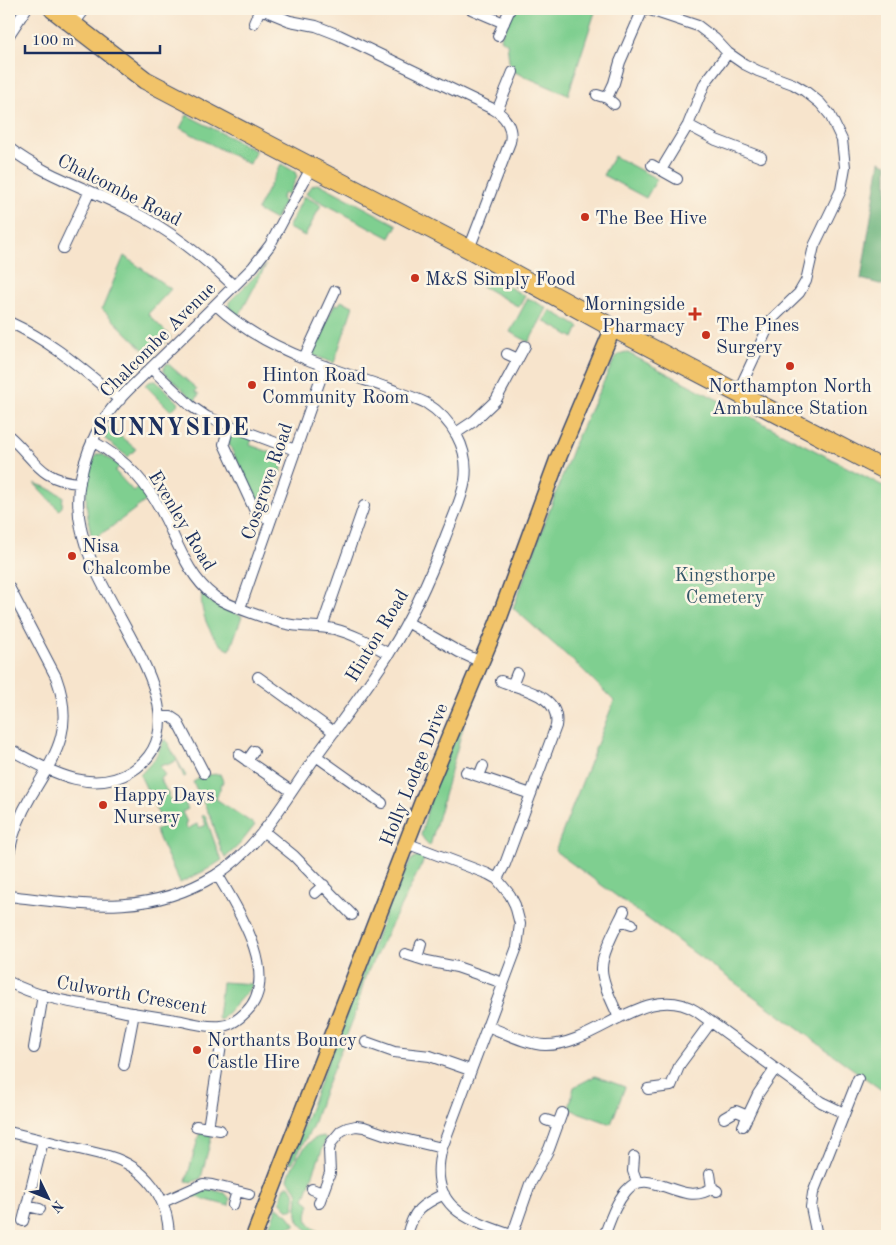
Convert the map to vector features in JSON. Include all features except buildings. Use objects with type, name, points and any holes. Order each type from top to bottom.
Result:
[{"type":"highway","points":[[53,9],[145,80],[469,249],[613,328],[887,471]]},
{"type":"main road","name":"Holly Lodge Drive","points":[[254,1236],[442,751],[500,615],[557,461],[613,328]]},
{"type":"street","points":[[9,35],[26,9]]},
{"type":"street","points":[[73,25],[85,9]]},
{"type":"street","points":[[254,23],[261,9],[284,18],[316,26],[497,111],[508,122],[511,139],[469,249]]},
{"type":"street","points":[[471,9],[504,23]]},
{"type":"street","points":[[498,36],[510,9]]},
{"type":"street","points":[[606,99],[614,83],[620,62],[645,9],[698,26],[728,52],[758,71],[799,87],[820,103],[838,129],[844,148],[845,167],[841,190],[816,241],[803,288],[772,319],[738,392]]},
{"type":"street","points":[[677,179],[657,168],[688,125],[705,83],[728,52]]},
{"type":"street","points":[[497,111],[512,72]]},
{"type":"street","points":[[688,125],[716,140],[760,157]]},
{"type":"street","name":"Chalcombe Road","points":[[9,148],[32,164],[137,213],[170,232],[194,250],[234,286]]},
{"type":"street","name":"Chalcombe Avenue","points":[[9,750],[67,778],[88,782],[106,781],[127,774],[144,760],[154,746],[158,735],[160,717],[156,694],[149,672],[96,570],[86,545],[78,505],[80,483],[92,441],[103,420],[151,368],[253,267],[270,245],[311,168]]},
{"type":"street","points":[[63,248],[90,190]]},
{"type":"street","points":[[304,358],[334,291]]},
{"type":"street","name":"Hinton Road","points":[[9,896],[94,906],[121,906],[171,895],[218,874],[246,851],[263,831],[389,654],[431,574],[463,490],[466,464],[456,433],[444,418],[426,403],[304,358],[249,330],[229,317],[216,305]]},
{"type":"street","points":[[9,322],[54,346],[120,400]]},
{"type":"street","points":[[456,433],[474,421],[496,400],[525,346]]},
{"type":"street","points":[[507,354],[518,359]]},
{"type":"street","name":"Cosgrove Road","points":[[240,608],[325,366]]},
{"type":"street","points":[[151,368],[199,412],[207,417],[295,450]]},
{"type":"street","points":[[229,426],[224,444],[254,511],[271,519]]},
{"type":"street","points":[[9,436],[45,474],[60,481],[80,483]]},
{"type":"street","name":"Evenley Road","points":[[92,441],[125,462],[148,489],[162,512],[185,559],[203,585],[218,599],[286,624],[322,627],[351,634],[389,654]]},
{"type":"street","points":[[322,627],[364,506]]},
{"type":"street","points":[[9,587],[56,677],[64,709],[63,729],[59,747],[48,770],[24,810],[13,836],[9,853]]},
{"type":"street","points":[[407,622],[459,652],[481,662]]},
{"type":"street","points":[[512,686],[517,673]]},
{"type":"street","points":[[258,677],[334,732]]},
{"type":"street","points":[[497,879],[505,864],[556,726],[556,714],[550,702],[545,698],[500,681]]},
{"type":"street","points":[[160,717],[171,717],[177,720],[204,773]]},
{"type":"street","points":[[254,751],[243,758],[291,791]]},
{"type":"street","points":[[316,756],[382,803]]},
{"type":"street","points":[[479,776],[483,766]]},
{"type":"street","points":[[466,772],[531,794]]},
{"type":"street","points":[[263,831],[294,856],[352,915]]},
{"type":"street","points":[[406,843],[497,879],[510,895],[520,924],[517,947],[442,1148],[438,1166],[440,1183],[444,1194],[453,1207],[465,1217],[513,1236],[530,1184],[550,1149],[562,1113]]},
{"type":"street","name":"Culworth Crescent","points":[[9,982],[43,995],[207,1026],[220,1026],[237,1019],[256,999],[260,981],[257,961],[249,934],[218,874]]},
{"type":"street","points":[[315,893],[324,885]]},
{"type":"street","points":[[619,1018],[604,982],[602,968],[605,954],[622,915],[632,924]]},
{"type":"street","points":[[417,958],[422,944]]},
{"type":"street","points":[[405,954],[458,967],[503,983]]},
{"type":"street","points":[[34,1048],[43,995]]},
{"type":"street","points":[[487,1026],[537,1044],[545,1045],[569,1040],[655,1004],[675,1002],[690,1007],[821,1102],[844,1113]]},
{"type":"street","points":[[124,1065],[134,1013]]},
{"type":"street","points":[[648,1089],[670,1086],[680,1064],[711,1022]]},
{"type":"street","points":[[208,1128],[222,1039],[220,1026]]},
{"type":"street","points":[[372,1041],[394,1052],[430,1056],[470,1070]]},
{"type":"street","points":[[744,1126],[758,1094],[776,1069]]},
{"type":"street","points":[[817,1236],[811,1207],[813,1193],[858,1079]]},
{"type":"street","points":[[724,1118],[736,1111],[748,1116]]},
{"type":"street","points":[[546,1120],[558,1124]]},
{"type":"street","points":[[196,1126],[220,1130]]},
{"type":"street","points":[[318,1195],[330,1173],[329,1150],[331,1143],[341,1131],[347,1128],[364,1127],[387,1135],[442,1148]]},
{"type":"street","points":[[9,1132],[108,1156],[128,1164],[151,1183],[163,1202],[168,1220],[169,1236]]},
{"type":"street","points":[[23,1220],[43,1141]]},
{"type":"street","points":[[634,1157],[633,1171],[637,1182]]},
{"type":"street","points":[[604,1236],[620,1198],[629,1187],[637,1182],[656,1184],[690,1194],[702,1193],[715,1190],[710,1174]]},
{"type":"street","points":[[163,1202],[203,1184],[249,1194]]},
{"type":"street","points":[[233,1205],[237,1191]]},
{"type":"street","points":[[407,1236],[417,1210],[444,1194]]},
{"type":"street","points":[[27,1206],[40,1210]]},
{"type":"green space","points":[[514,9],[596,9],[568,95],[510,70],[507,43],[500,39]]},
{"type":"green space","points":[[187,115],[256,151],[249,164],[180,128]]},
{"type":"green space","points":[[614,156],[657,179],[646,198],[603,175]]},
{"type":"green space","points":[[880,161],[887,164],[887,286],[861,279]]},
{"type":"green space","points":[[281,164],[295,172],[297,177],[288,195],[284,193],[281,199],[284,202],[275,220],[257,210]]},
{"type":"green space","points":[[316,184],[322,185],[397,225],[390,238],[306,194],[310,187]]},
{"type":"green space","points":[[304,196],[321,205],[305,236],[288,228]]},
{"type":"green space","points":[[124,256],[171,289],[148,314],[171,337],[151,357],[102,309]]},
{"type":"green space","points":[[266,265],[239,316],[229,308],[229,302]]},
{"type":"green space","points":[[486,274],[525,296],[519,307],[480,285]]},
{"type":"green space","points":[[528,298],[547,308],[529,342],[510,332]]},
{"type":"green space","points":[[341,301],[353,306],[334,363],[310,354],[335,304],[339,305]]},
{"type":"green space","points":[[550,310],[579,327],[574,338],[544,321]]},
{"type":"green space","name":"Kingsthorpe Cemetery","points":[[626,352],[887,488],[887,1094],[555,851],[614,701],[581,668],[513,608],[575,442],[614,360],[619,354]]},
{"type":"green space","points":[[167,363],[197,389],[195,392],[199,394],[195,401],[164,372]]},
{"type":"green space","points":[[151,381],[156,381],[179,403],[171,411],[145,385]]},
{"type":"green space","points":[[109,427],[136,449],[128,457],[105,439],[105,434]]},
{"type":"green space","points":[[238,434],[252,439],[250,445],[275,454],[278,448],[287,453],[267,513],[261,512],[229,444],[228,439],[231,435]]},
{"type":"green space","points":[[97,454],[102,454],[120,466],[115,471],[133,491],[138,487],[147,500],[92,539],[86,496],[89,474]]},
{"type":"green space","points":[[34,483],[63,496],[62,507],[59,510]]},
{"type":"green space","points":[[202,593],[215,605],[242,616],[230,650],[218,642],[208,626],[202,609]]},
{"type":"green space","points":[[463,724],[430,846],[421,835],[433,788],[448,751]]},
{"type":"green space","points":[[164,740],[166,740],[186,776],[184,777],[177,760],[160,766],[165,776],[160,778],[173,804],[183,799],[188,809],[182,812],[187,822],[185,823],[187,829],[197,824],[199,828],[206,825],[202,816],[205,815],[222,860],[180,883],[155,830],[164,826],[140,775],[154,760]]},
{"type":"green space","points":[[220,774],[223,781],[216,799],[255,825],[240,844],[225,858],[212,820],[193,782],[205,775]]},
{"type":"green space","points":[[422,855],[426,856],[365,977],[356,1012],[322,1097],[312,1128],[292,1163],[289,1162],[391,899],[411,860]]},
{"type":"green space","points":[[222,982],[254,984],[221,1020],[218,1018]]},
{"type":"green space","points":[[595,1076],[625,1087],[611,1124],[569,1109],[574,1087]]},
{"type":"green space","points":[[200,1132],[212,1135],[201,1178],[192,1182],[186,1181]]},
{"type":"green space","points":[[324,1136],[326,1139],[304,1199],[310,1204],[307,1217],[308,1222],[314,1229],[330,1236],[309,1231],[298,1220],[297,1191],[288,1179],[294,1163],[305,1147],[314,1139]]},
{"type":"green space","points":[[288,1185],[293,1189],[295,1195],[294,1208],[292,1210],[287,1209],[280,1201],[285,1187]]},
{"type":"green space","points":[[205,1188],[225,1193],[230,1199],[229,1206],[188,1195]]},
{"type":"green space","points":[[277,1207],[288,1215],[296,1225],[269,1235],[267,1232]]},
{"type":"place","name":"The Bee Hive","points":[[585,217]]},
{"type":"place","name":"M&S Simply Food","points":[[415,278]]},
{"type":"place","name":"Morningside Pharmacy","points":[[695,314]]},
{"type":"place","name":"The Pines Surgery","points":[[706,335]]},
{"type":"place","name":"Northampton North Ambulance Station","points":[[790,366]]},
{"type":"place","name":"Hinton Road Community Room","points":[[252,385]]},
{"type":"place","name":"Nisa Chalcombe","points":[[72,556]]},
{"type":"place","name":"Happy Days Nursery","points":[[103,805]]},
{"type":"place","name":"Northants Bouncy Castle Hire","points":[[197,1050]]},
{"type":"district","name":"SUNNYSIDE","points":[[171,427]]}]
